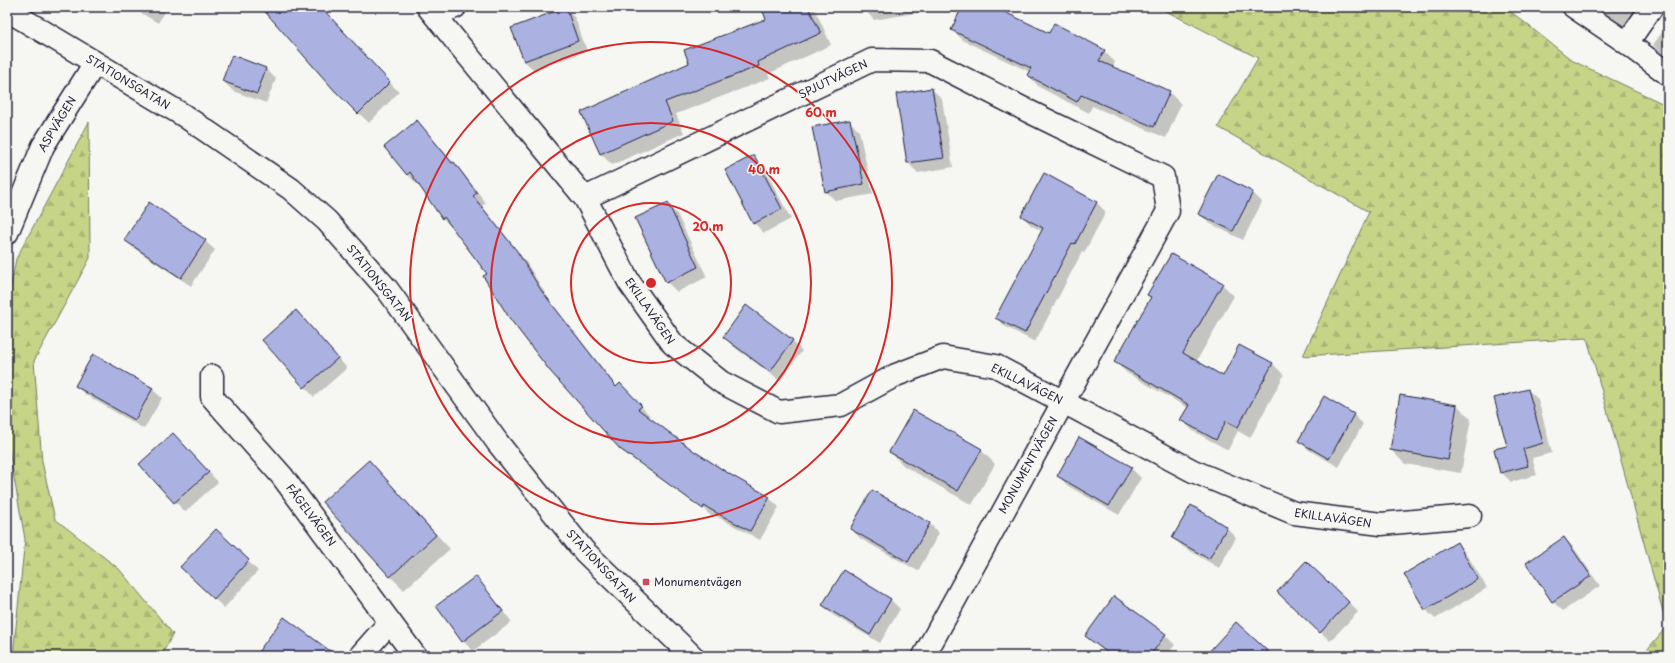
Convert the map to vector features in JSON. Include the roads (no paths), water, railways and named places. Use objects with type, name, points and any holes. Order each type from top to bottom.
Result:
[{"type":"street","points":[[1574,7],[1627,42],[1668,74]]},
{"type":"street","points":[[1627,42],[1652,7]]},
{"type":"street","name":"STATIONSGATAN","points":[[7,10],[183,115],[291,189],[327,221],[387,289],[498,443],[584,551],[692,656]]},
{"type":"street","name":"EKILLAVÄGEN","points":[[439,10],[585,198],[629,282],[672,344],[721,382],[779,412],[841,405],[896,374],[943,357],[996,366],[1193,471],[1294,514],[1381,524],[1470,516]]},
{"type":"street","name":"SPJUTVÄGEN","points":[[585,198],[872,60],[930,61],[1163,177],[1168,211]]},
{"type":"street","name":"ASPVÄGEN","points":[[7,233],[43,146],[95,63]]},
{"type":"street","name":"MONUMENTVÄGEN","points":[[924,656],[1168,211]]},
{"type":"street","name":"FÅGELVÄGEN","points":[[212,376],[212,397],[282,476],[415,656]]},
{"type":"street","points":[[360,656],[390,622]]},
{"type":"place","name":"Monumentvägen","points":[[646,582]]}]
